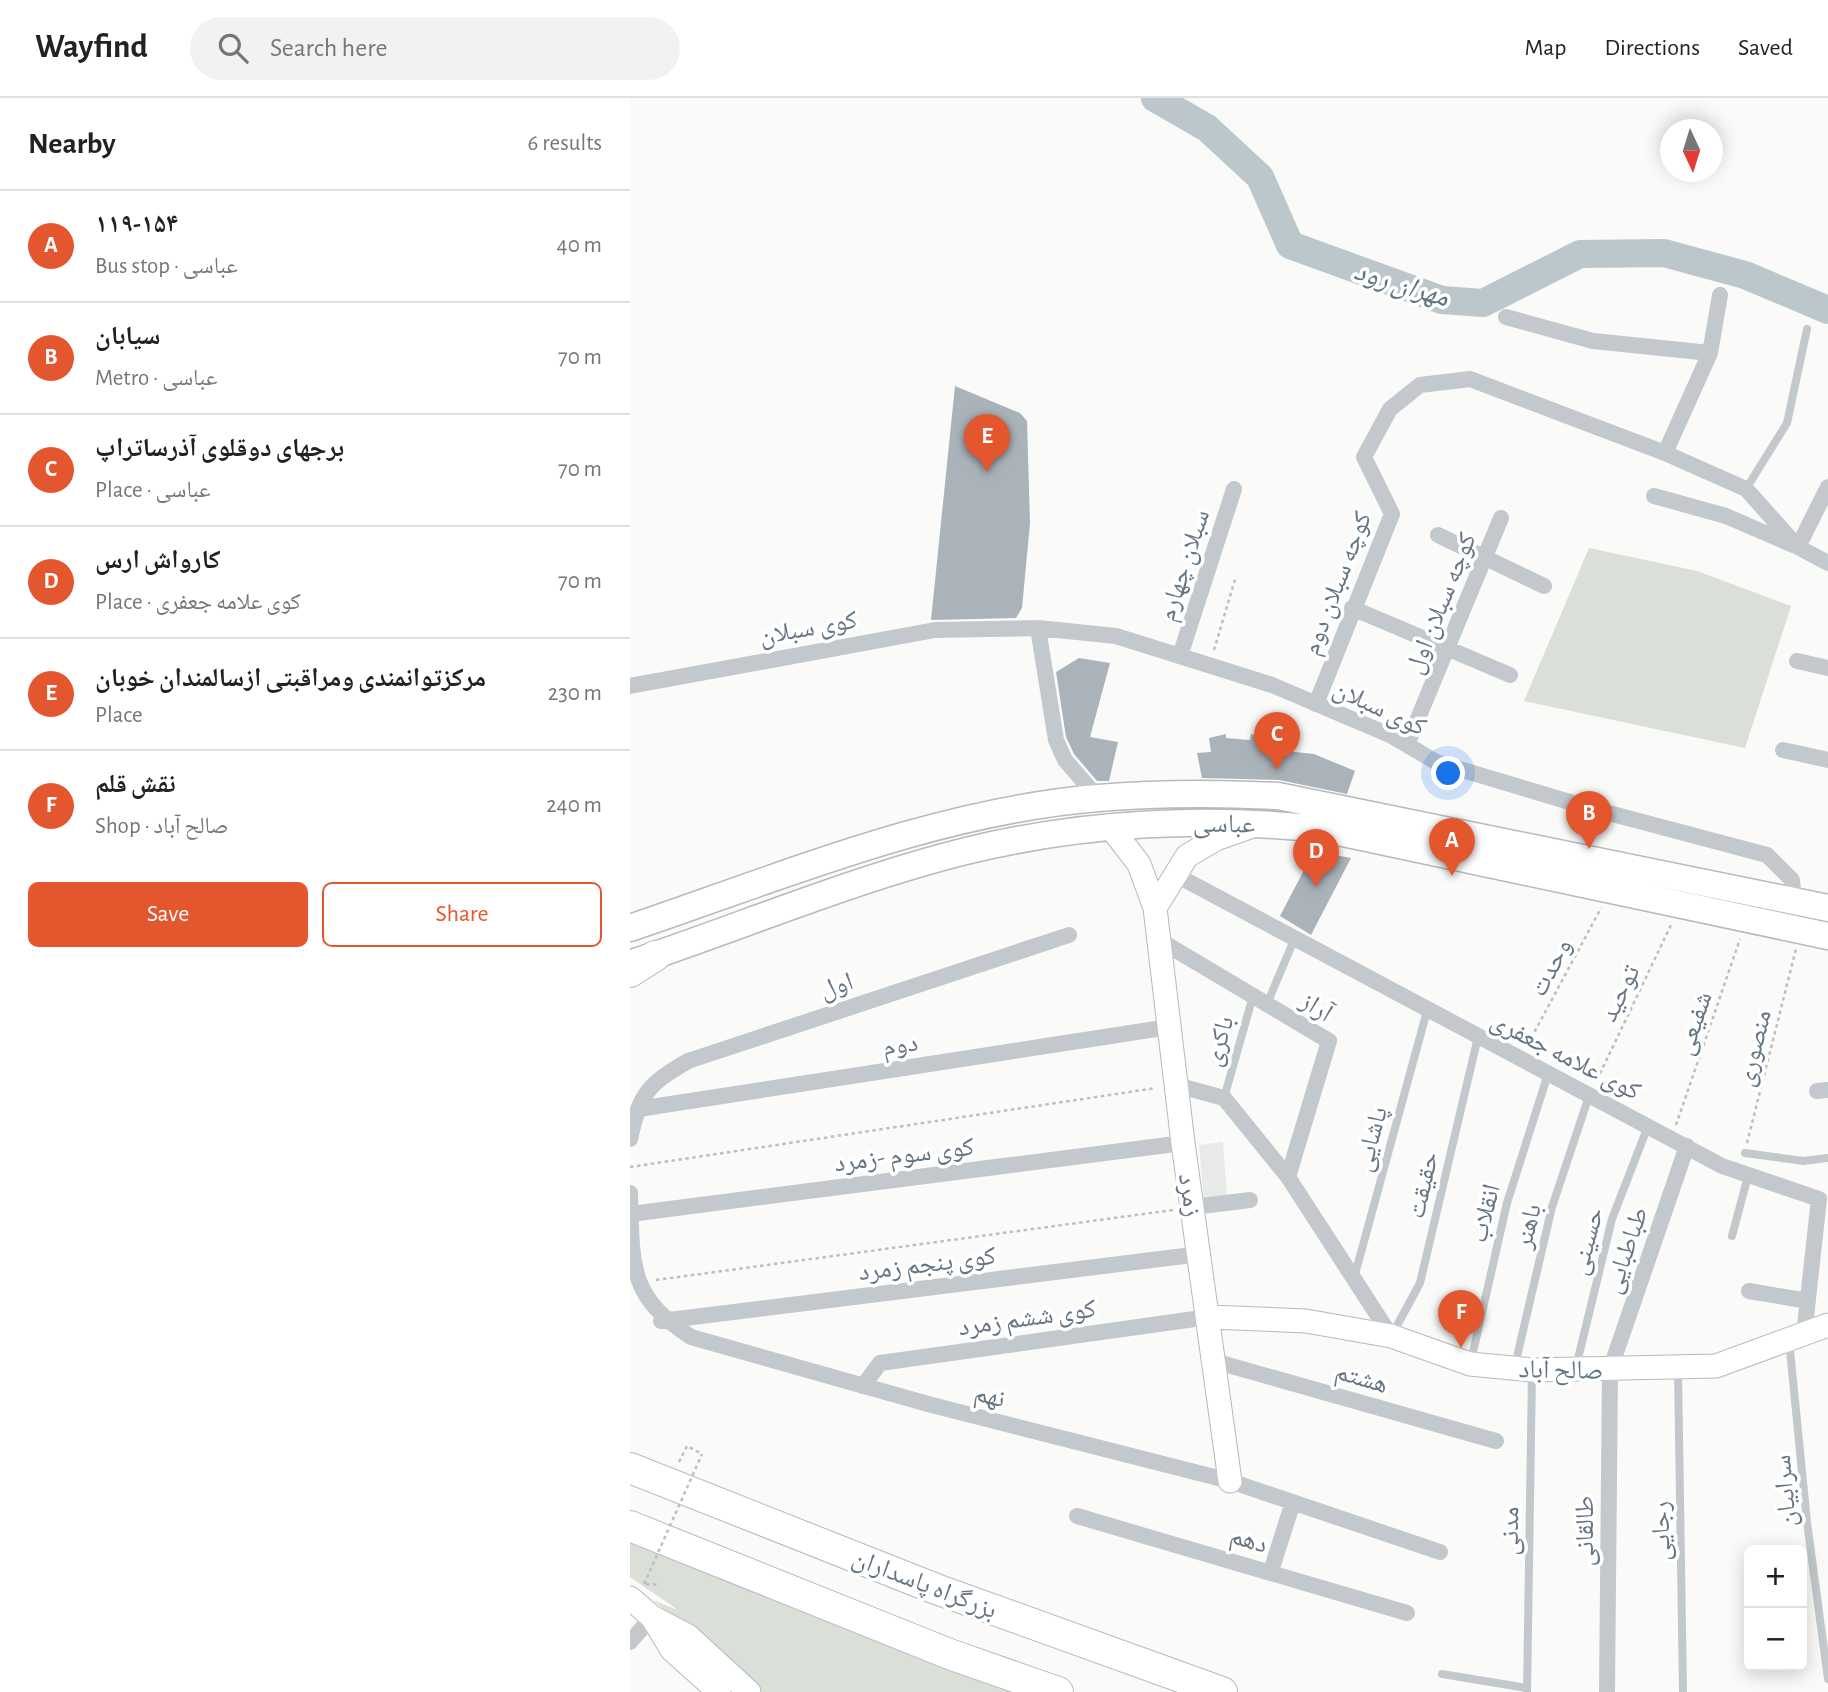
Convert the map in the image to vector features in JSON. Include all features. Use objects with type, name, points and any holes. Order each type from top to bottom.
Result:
[{"type":"highway","points":[[630,972],[642,960]]},
{"type":"highway","name":"بزرگراه پاسداران","points":[[634,1468],[936,1589],[1222,1692]]},
{"type":"highway","points":[[630,1526],[953,1655],[1058,1692]]},
{"type":"main road","name":"عباسى","points":[[630,928],[868,847],[989,816],[1098,798],[1232,794],[1278,796],[1828,908]]},
{"type":"main road","name":"عباسى","points":[[642,960],[894,873],[966,851],[1041,836],[1190,821],[1262,822],[1329,830],[1828,936]]},
{"type":"main road","points":[[1544,876],[1549,850]]},
{"type":"street","points":[[1720,295],[1710,353],[1665,453],[1746,489],[1798,547]]},
{"type":"street","points":[[1506,317],[1593,341],[1710,353]]},
{"type":"street","name":"کوچه سبلان دوم","points":[[1316,704],[1352,608],[1392,514],[1364,457],[1390,409],[1420,385],[1470,379],[1665,453]]},
{"type":"street","points":[[1798,547],[1828,487]]},
{"type":"street","name":"سبلان چهارم","points":[[1180,656],[1234,489]]},
{"type":"street","points":[[1654,496],[1726,516],[1828,563]]},
{"type":"street","name":"کوچه سبلان اول","points":[[1407,745],[1486,560],[1501,518]]},
{"type":"street","points":[[1438,536],[1544,586]]},
{"type":"street","points":[[1352,608],[1510,675]]},
{"type":"street","points":[[1038,628],[1056,740],[1065,760],[1098,798]]},
{"type":"street","name":"کوی سبلان","points":[[630,686],[935,630],[1038,628],[1115,636],[1272,685],[1407,745],[1436,762],[1590,808],[1767,855],[1792,880],[1794,901]]},
{"type":"street","points":[[1797,661],[1828,668]]},
{"type":"street","points":[[1783,750],[1828,760]]},
{"type":"street","points":[[1155,908],[1188,856],[1216,839],[1262,822]]},
{"type":"street","name":"زمرد","points":[[1112,829],[1139,864],[1155,908],[1183,1143],[1230,1481]]},
{"type":"street","name":"کوی علامه جعفری","points":[[1175,875],[1722,1166],[1819,1199],[1808,1301],[1797,1338]]},
{"type":"street","name":"اول","points":[[638,1109],[653,1082],[688,1061],[1069,935]]},
{"type":"street","name":"آراز","points":[[1159,940],[1329,1041],[1287,1177]]},
{"type":"street","name":"دوم","points":[[638,1109],[1169,1027]]},
{"type":"street","points":[[1176,1084],[1224,1098],[1287,1177],[1391,1336]]},
{"type":"street","points":[[630,1139],[638,1109]]},
{"type":"street","name":"کوی سوم -زمرد","points":[[630,1214],[1183,1143]]},
{"type":"street","name":"طباطبایی","points":[[1609,1370],[1688,1146]]},
{"type":"street","points":[[630,1194],[632,1283]]},
{"type":"street","points":[[1193,1207],[1250,1200]]},
{"type":"street","name":"کوی پنجم زمرد","points":[[661,1321],[1200,1254]]},
{"type":"street","name":"نهم","points":[[632,1283],[642,1304],[661,1321],[691,1337],[863,1386],[1230,1481],[1440,1552]]},
{"type":"street","points":[[1749,1291],[1808,1301]]},
{"type":"street","name":"صالح آباد","points":[[1209,1317],[1306,1321],[1391,1336],[1470,1364],[1575,1370],[1716,1366],[1828,1325]]},
{"type":"street","name":"کوی ششم زمرد","points":[[863,1386],[880,1363],[1209,1317]]},
{"type":"street","name":"هشتم","points":[[1214,1361],[1496,1441]]},
{"type":"street","name":"طالقانی","points":[[1606,1692],[1609,1370]]},
{"type":"street","points":[[1271,1571],[1293,1502]]},
{"type":"street","name":"دهم","points":[[1077,1516],[1271,1571],[1406,1613]]},
{"type":"street","points":[[637,1591],[673,1650],[719,1692]]},
{"type":"street","points":[[630,1642],[652,1617]]},
{"type":"street","points":[[652,1617],[688,1636],[749,1692]]},
{"type":"lane","points":[[1746,489],[1787,423],[1807,329]]},
{"type":"lane","name":"باکری","points":[[1224,1098],[1260,1000],[1294,940]]},
{"type":"lane","name":"پاشایی","points":[[1354,1278],[1427,1011]]},
{"type":"lane","name":"حقیقت","points":[[1391,1336],[1420,1283],[1478,1037]]},
{"type":"lane","name":"انقلاب","points":[[1470,1364],[1507,1203],[1548,1074]]},
{"type":"lane","name":"باهنر","points":[[1524,1369],[1552,1207],[1589,1096]]},
{"type":"lane","name":"حسینی","points":[[1575,1370],[1612,1219],[1648,1126]]},
{"type":"lane","points":[[1745,1153],[1803,1161],[1828,1157]]},
{"type":"lane","points":[[1732,1236],[1748,1176]]},
{"type":"lane","name":"سرابیان","points":[[1797,1338],[1807,1522],[1828,1679]]},
{"type":"lane","name":"مدنی","points":[[1524,1369],[1527,1690]]},
{"type":"lane","name":"رجایی","points":[[1678,1369],[1683,1692]]},
{"type":"lane","points":[[1441,1674],[1527,1690]]},
{"type":"path","points":[[1210,665],[1236,576]]},
{"type":"path","name":"وحدت","points":[[1520,1059],[1611,890]]},
{"type":"path","name":"توحید","points":[[1589,1096],[1681,905]]},
{"type":"path","name":"شفیعی","points":[[1672,1138],[1747,919]]},
{"type":"path","name":"منصوری","points":[[1745,1153],[1801,930]]},
{"type":"path","points":[[630,1167],[1176,1084]]},
{"type":"path","points":[[632,1283],[1193,1207]]},
{"type":"path","points":[[637,1591],[702,1454],[687,1446]]},
{"type":"path","points":[[637,1591],[660,1585]]},
{"type":"shaded area","points":[[1589,548],[1697,571],[1791,606],[1745,748],[1524,701]]},
{"type":"shaded area","points":[[1223,1142],[1227,1197],[1204,1201],[1199,1145]]},
{"type":"shaded area","points":[[630,1539],[1046,1692],[758,1692],[653,1600],[678,1610],[630,1577]]},
{"type":"building","points":[[955,386],[1020,413],[1027,421],[1030,523],[1022,608],[1016,618],[931,620]]},
{"type":"building","points":[[1079,658],[1110,663],[1090,737],[1118,742],[1109,781],[1097,781],[1074,754],[1066,737],[1056,672]]},
{"type":"building","points":[[1226,734],[1226,738],[1250,740],[1251,734],[1268,738],[1267,749],[1314,754],[1355,771],[1347,794],[1279,780],[1202,778],[1197,753],[1211,752],[1209,738]]},
{"type":"building","points":[[1314,851],[1351,858],[1311,935],[1280,916]]},
{"type":"waterway","name":"مهران رود","points":[[1155,98],[1207,128],[1260,177],[1290,245],[1442,300],[1483,303],[1580,254],[1664,253],[1745,275],[1828,310]]},
{"type":"place","name":"مرکزتوانمندی ومراقبتی ازسالمندان خوبان","points":[[987,472]]},
{"type":"place","name":"برجهای دوقلوی آذرساتراپ","points":[[1277,770]]},
{"type":"place","name":"سیابان","points":[[1589,849]]},
{"type":"place","name":"۱۱۹-۱۵۴","points":[[1452,876]]},
{"type":"place","name":"کارواش ارس","points":[[1316,887]]},
{"type":"place","name":"نقش قلم","points":[[1461,1348]]}]
